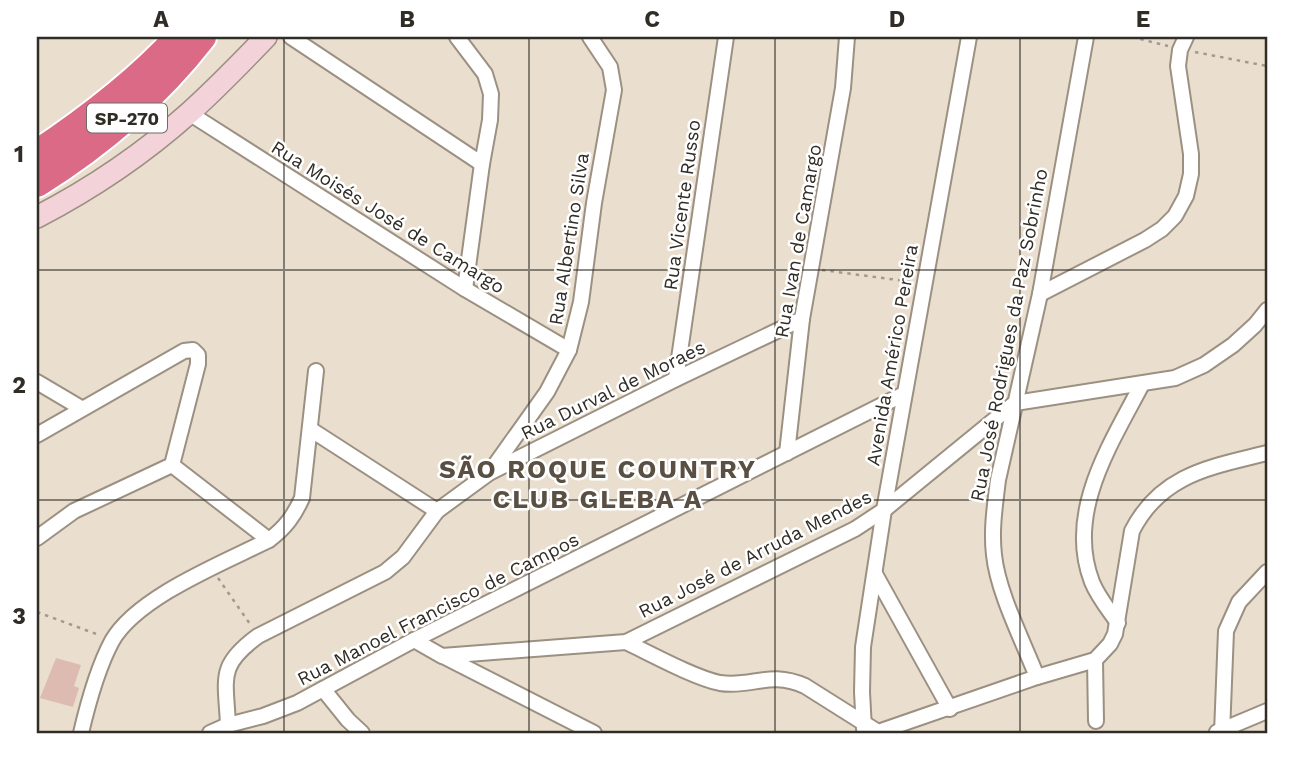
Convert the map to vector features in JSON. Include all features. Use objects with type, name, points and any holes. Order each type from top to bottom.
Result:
[{"type":"highway","name":"SP-270","points":[[37,154],[84,123],[127,88],[179,37]]},
{"type":"highway","name":"SP-270","points":[[37,183],[84,153],[120,125],[156,91],[202,37]]},
{"type":"street","points":[[37,230],[78,195],[154,142],[189,113],[266,37]]},
{"type":"street","points":[[291,37],[482,164]]},
{"type":"street","points":[[457,37],[485,74],[491,94],[490,120],[465,289]]},
{"type":"street","name":"Rua Albertino Silva","points":[[489,473],[547,392],[569,350],[581,302],[594,202],[614,90],[610,67],[590,37]]},
{"type":"street","name":"Rua Vicente Russo","points":[[677,379],[726,37]]},
{"type":"street","name":"Rua Ivan de Camargo","points":[[787,453],[802,319],[843,88],[847,37]]},
{"type":"street","name":"Avenida Américo Pereira","points":[[872,730],[863,647],[904,394],[969,37]]},
{"type":"street","name":"Rua José Rodrigues da Paz Sobrinho","points":[[1037,677],[999,580],[992,541],[998,480],[1040,294],[1086,37]]},
{"type":"street","points":[[1040,294],[1145,240],[1163,229],[1175,216],[1186,195],[1191,174],[1191,154],[1178,66],[1183,43]]},
{"type":"street","name":"Rua Moisés José de Camargo","points":[[189,113],[465,289],[569,350]]},
{"type":"street","points":[[37,217],[78,195]]},
{"type":"street","points":[[1015,403],[1175,378],[1204,365],[1233,345],[1267,310]]},
{"type":"street","name":"Rua Durval de Moraes","points":[[228,725],[226,671],[239,649],[258,636],[385,572],[403,557],[437,512],[489,473],[802,319]]},
{"type":"street","points":[[37,435],[184,351],[196,352],[198,364],[172,465]]},
{"type":"street","points":[[81,733],[89,702],[113,640],[144,607],[158,597],[269,540],[285,528],[302,498],[316,371]]},
{"type":"street","points":[[37,382],[81,408]]},
{"type":"street","points":[[1118,623],[1097,592],[1089,571],[1085,537],[1086,513],[1093,481],[1142,384]]},
{"type":"street","name":"Rua Manoel Francisco de Campos","points":[[210,733],[285,708],[414,640],[904,394]]},
{"type":"street","name":"Rua José de Arruda Mendes","points":[[442,656],[626,642],[855,528],[884,510],[1015,403]]},
{"type":"street","points":[[310,429],[437,512]]},
{"type":"street","points":[[626,642],[717,682],[780,678],[792,680],[872,730],[950,709],[1037,677],[1095,660],[1110,643],[1118,623],[1132,531],[1153,499],[1170,485],[1189,475],[1267,453]]},
{"type":"street","points":[[37,538],[74,511],[172,465]]},
{"type":"street","points":[[172,465],[269,540]]},
{"type":"street","points":[[1267,572],[1239,602],[1226,631],[1220,732],[1267,711]]},
{"type":"street","points":[[875,574],[950,709]]},
{"type":"street","points":[[414,640],[594,733]]},
{"type":"street","points":[[1095,660],[1096,721]]},
{"type":"street","points":[[323,689],[362,733]]},
{"type":"path","points":[[1132,37],[1183,43],[1267,66]]},
{"type":"path","points":[[812,269],[924,283]]},
{"type":"path","points":[[212,569],[258,636]]},
{"type":"path","points":[[37,612],[113,640]]},
{"type":"building","points":[[56,658],[81,665],[74,686],[79,688],[73,707],[40,698]]},
{"type":"district","name":"SÃO ROQUE COUNTRY CLUB GLEBA A","points":[[598,484]]}]
